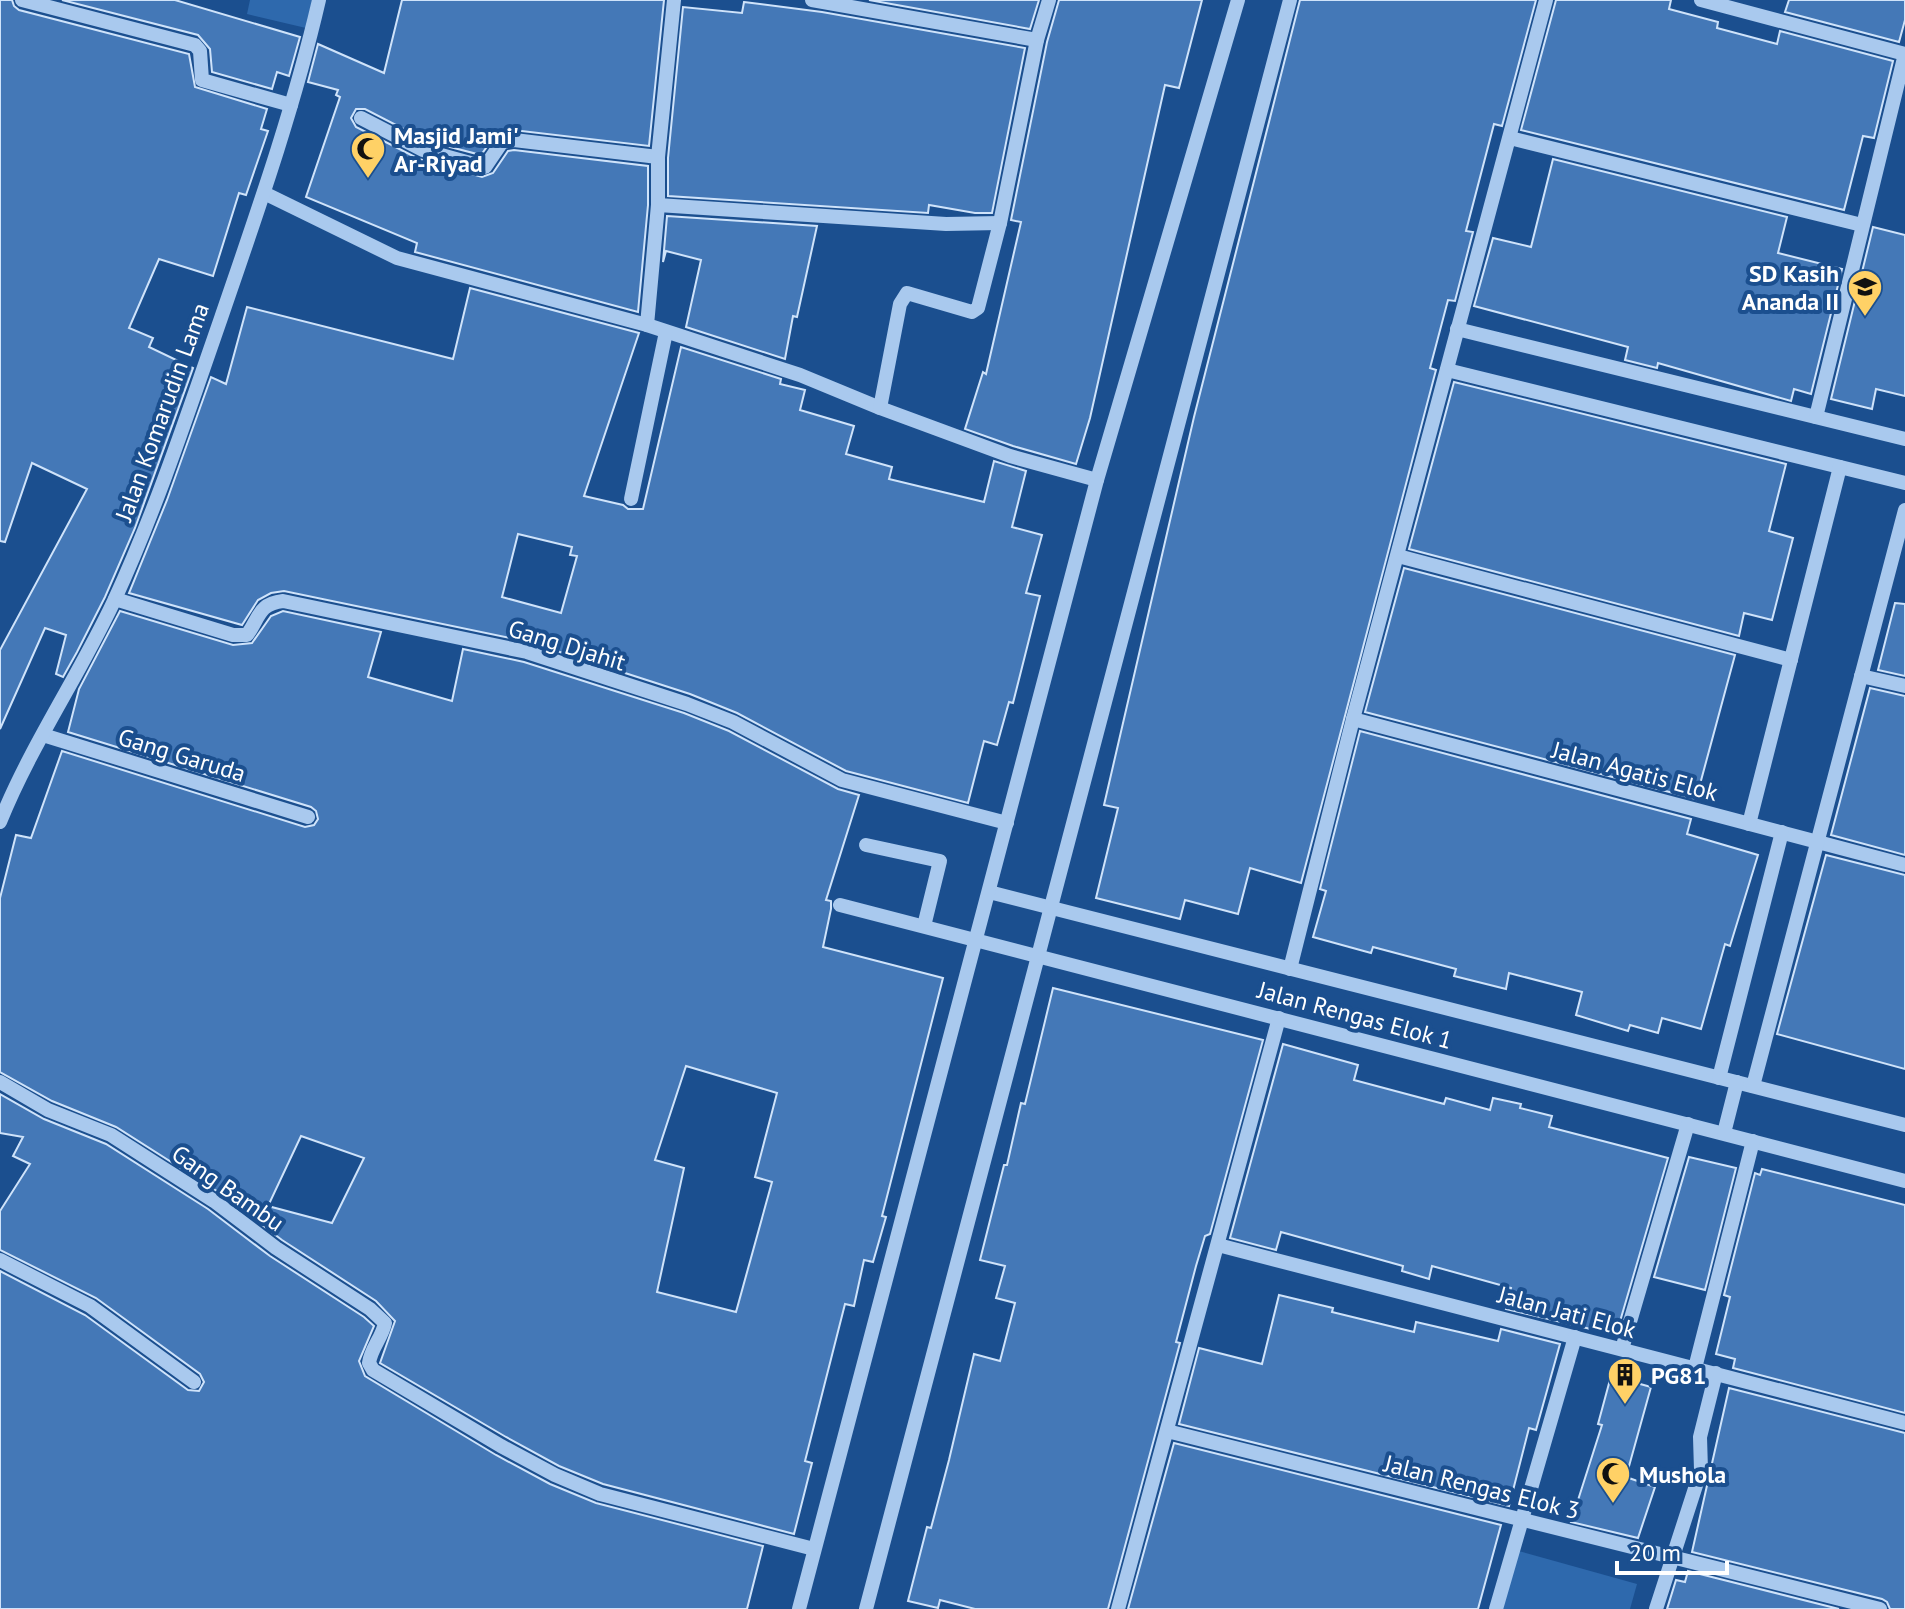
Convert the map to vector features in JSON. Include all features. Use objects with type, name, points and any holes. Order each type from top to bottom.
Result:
[{"type":"street","points":[[22,0],[195,45],[200,51],[202,80],[291,105]]},
{"type":"street","name":"Jalan Komarudin Lama","points":[[0,822],[11,795],[115,599],[179,440],[264,193],[319,0]]},
{"type":"street","points":[[647,325],[658,205],[658,157],[674,0]]},
{"type":"street","points":[[812,0],[853,3],[1037,40]]},
{"type":"street","points":[[880,408],[902,298],[907,293],[976,311],[980,304],[1000,223],[1037,40],[1049,0]]},
{"type":"street","points":[[799,1609],[1097,480],[1238,0]]},
{"type":"street","points":[[866,1609],[1290,0]]},
{"type":"street","points":[[1290,969],[1353,719],[1546,0]]},
{"type":"street","points":[[1701,0],[1905,54],[1816,417]]},
{"type":"street","points":[[361,118],[423,150],[485,167],[502,142],[514,140],[658,157]]},
{"type":"street","points":[[1510,138],[1862,225]]},
{"type":"street","points":[[264,193],[397,258],[647,325],[800,375],[1010,456],[1097,480]]},
{"type":"street","points":[[658,205],[946,224],[1000,223]]},
{"type":"street","points":[[1457,329],[1905,439]]},
{"type":"street","points":[[631,499],[666,332]]},
{"type":"street","points":[[1447,370],[1905,483]]},
{"type":"street","points":[[1749,824],[1840,467]]},
{"type":"street","points":[[1753,1086],[1905,510]]},
{"type":"street","points":[[1398,556],[1791,660]]},
{"type":"street","name":"Gang Djahit","points":[[115,599],[233,635],[247,635],[264,607],[283,601],[527,652],[733,722],[842,780],[1007,823]]},
{"type":"street","points":[[1861,676],[1905,686]]},
{"type":"street","name":"Jalan Agatis Elok","points":[[1353,719],[1905,865]]},
{"type":"street","name":"Gang Garuda","points":[[43,735],[308,817]]},
{"type":"street","points":[[1719,1078],[1782,832]]},
{"type":"street","points":[[866,845],[940,861],[924,926]]},
{"type":"street","name":"Jalan Rengas Elok 1","points":[[989,892],[1905,1125]]},
{"type":"street","name":"Jalan Rengas Elok 1","points":[[840,905],[1905,1181]]},
{"type":"street","points":[[1119,1609],[1279,1018]]},
{"type":"street","name":"Gang Bambu","points":[[0,1082],[48,1110],[111,1135],[214,1201],[276,1248],[370,1309],[385,1323],[370,1355],[369,1363],[373,1370],[501,1446],[555,1475],[600,1494],[814,1549]]},
{"type":"street","points":[[1724,1133],[1737,1082]]},
{"type":"street","points":[[1622,1349],[1688,1124]]},
{"type":"street","points":[[1695,1368],[1753,1141]]},
{"type":"street","name":"Jalan Jati Elok","points":[[1218,1245],[1905,1423]]},
{"type":"street","points":[[0,1260],[90,1306],[194,1382]]},
{"type":"street","points":[[1496,1609],[1575,1337]]},
{"type":"street","points":[[1656,1609],[1701,1470],[1720,1375]]},
{"type":"street","name":"Jalan Rengas Elok 3","points":[[1167,1431],[1880,1609]]},
{"type":"shaded area","points":[[250,0],[312,0],[306,28],[247,14]]},
{"type":"shaded area","points":[[1515,1550],[1637,1584],[1630,1609],[1500,1609]]},
{"type":"building","points":[[0,0],[12,0],[19,10],[189,54],[195,87],[267,109],[261,129],[268,131],[246,195],[239,193],[213,276],[159,259],[129,328],[153,338],[149,347],[193,368],[135,528],[77,652],[63,677],[56,674],[66,635],[45,628],[0,729],[0,650],[87,489],[32,463],[5,542],[0,541]]},
{"type":"building","points":[[62,0],[175,0],[300,37],[289,76],[277,72],[272,89],[212,72],[210,49],[198,35]]},
{"type":"building","points":[[402,0],[664,0],[649,146],[513,130],[496,134],[481,155],[427,141],[365,109],[356,109],[351,118],[356,127],[419,159],[482,177],[493,173],[508,151],[514,150],[648,166],[648,205],[638,312],[415,252],[417,243],[306,197],[340,97],[336,95],[338,90],[308,82],[318,44],[384,73]]},
{"type":"building","points":[[869,0],[1039,0],[1030,29]]},
{"type":"building","points":[[1059,0],[1202,0],[1179,88],[1165,85],[1090,418],[1076,464],[965,429],[983,372],[986,374],[1021,222],[1011,220],[1047,42]]},
{"type":"building","points":[[1300,0],[1536,0],[1502,126],[1494,124],[1466,231],[1473,232],[1455,301],[1448,300],[1430,368],[1436,370],[1301,883],[1250,868],[1238,914],[1185,900],[1180,919],[1096,898],[1118,808],[1104,805],[1194,417]]},
{"type":"building","points":[[1556,0],[1671,0],[1669,9],[1718,22],[1717,28],[1777,44],[1780,31],[1893,61],[1874,138],[1863,136],[1844,210],[1521,130]]},
{"type":"building","points":[[1789,0],[1905,0],[1905,20],[1899,42],[1785,12]]},
{"type":"building","points":[[744,2],[822,12],[1025,48],[992,213],[929,205],[928,213],[668,196],[668,158],[683,7],[742,13]]},
{"type":"building","points":[[1553,159],[1787,217],[1778,253],[1842,269],[1811,394],[1794,389],[1791,401],[1658,363],[1657,368],[1625,360],[1628,347],[1474,306],[1493,238],[1531,247]]},
{"type":"building","points":[[667,216],[817,226],[785,359],[686,327],[701,260],[666,251],[663,262]]},
{"type":"building","points":[[1873,227],[1905,235],[1905,396],[1876,389],[1872,409],[1831,399]]},
{"type":"building","points":[[470,288],[639,333],[584,496],[623,505],[628,509],[643,509],[681,347],[781,379],[780,384],[805,390],[800,410],[854,426],[846,454],[892,467],[889,479],[984,502],[994,461],[1026,471],[1012,527],[1042,535],[1026,593],[1040,596],[1013,703],[1009,702],[997,745],[984,741],[968,803],[846,771],[737,713],[690,694],[529,642],[284,591],[258,600],[242,625],[129,593],[167,500],[211,377],[226,384],[247,307],[453,359]],"holes":[[[518,534],[572,547],[570,555],[577,556],[561,613],[502,597]]]},
{"type":"building","points":[[1454,382],[1786,464],[1769,531],[1793,538],[1772,620],[1744,613],[1739,636],[1409,549]]},
{"type":"building","points":[[1404,568],[1735,655],[1696,799],[1365,712]]},
{"type":"building","points":[[1895,603],[1905,604],[1905,676],[1878,670]]},
{"type":"building","points":[[120,611],[233,645],[252,643],[271,616],[283,611],[381,632],[368,677],[452,701],[463,649],[524,662],[684,713],[729,731],[838,789],[859,795],[826,900],[831,901],[831,909],[823,947],[943,978],[873,1262],[864,1260],[854,1306],[845,1304],[805,1461],[812,1463],[794,1534],[603,1484],[559,1466],[506,1437],[380,1363],[395,1321],[376,1301],[282,1240],[220,1193],[116,1127],[52,1101],[0,1072],[0,898],[16,835],[31,838],[62,751],[305,827],[314,825],[318,819],[311,807],[68,732],[79,689]],"holes":[[[686,1066],[777,1093],[755,1177],[772,1182],[736,1312],[657,1292],[684,1168],[655,1160]],[[301,1136],[364,1158],[332,1223],[268,1206]]]},
{"type":"building","points":[[1870,688],[1905,696],[1905,855],[1831,835]]},
{"type":"building","points":[[1360,731],[1691,819],[1687,834],[1758,855],[1730,946],[1725,944],[1701,1029],[1662,1018],[1658,1033],[1630,1025],[1628,1031],[1576,1015],[1582,992],[1509,973],[1506,989],[1454,976],[1456,969],[1373,947],[1371,953],[1313,937],[1326,891],[1320,889]]},
{"type":"building","points":[[1826,855],[1905,875],[1905,1069],[1777,1034]]},
{"type":"building","points":[[1053,988],[1263,1040],[1210,1234],[1205,1236],[1196,1266],[1176,1342],[1180,1343],[1108,1609],[975,1609],[940,1600],[938,1608],[908,1601],[927,1527],[931,1528],[974,1354],[1000,1361],[1015,1303],[996,1298],[1005,1266],[980,1260],[1021,1103],[1025,1104]]},
{"type":"building","points":[[1283,1044],[1358,1065],[1354,1080],[1444,1104],[1446,1098],[1490,1110],[1493,1098],[1521,1104],[1520,1108],[1552,1116],[1549,1127],[1668,1158],[1616,1335],[1506,1309],[1511,1288],[1432,1266],[1429,1279],[1402,1271],[1403,1266],[1281,1232],[1276,1250],[1230,1238]]},
{"type":"building","points":[[0,1094],[44,1119],[106,1144],[208,1209],[270,1256],[364,1317],[374,1326],[359,1361],[365,1376],[496,1455],[550,1484],[596,1503],[763,1546],[747,1609],[0,1609],[0,1271],[85,1315],[188,1390],[199,1391],[204,1382],[200,1374],[96,1298],[0,1250],[0,1211],[30,1164],[13,1156],[23,1137],[0,1133]]},
{"type":"building","points":[[1689,1157],[1736,1168],[1705,1290],[1654,1277]]},
{"type":"building","points":[[1762,1169],[1905,1205],[1905,1413],[1733,1368],[1735,1359],[1716,1354],[1730,1297],[1724,1295],[1755,1173],[1760,1175]]},
{"type":"building","points":[[1279,1295],[1414,1332],[1416,1322],[1498,1341],[1501,1329],[1560,1344],[1536,1430],[1529,1428],[1509,1506],[1179,1424],[1199,1348],[1262,1364]]},
{"type":"building","points":[[1611,1376],[1651,1387],[1626,1477],[1655,1487],[1638,1538],[1571,1522],[1602,1425],[1598,1424]]},
{"type":"building","points":[[1729,1388],[1905,1433],[1905,1609],[1890,1609],[1882,1599],[1692,1552]]},
{"type":"building","points":[[1174,1443],[1501,1525],[1478,1609],[1128,1609]]},
{"type":"building","points":[[1688,1571],[1839,1609],[1667,1609],[1676,1580],[1685,1582]]},
{"type":"place","name":"Masjid Jami' Ar-Riyad","points":[[368,180]]},
{"type":"place","name":"SD Kasih Ananda II","points":[[1865,318]]},
{"type":"place","name":"PG81","points":[[1625,1406]]},
{"type":"place","name":"Mushola","points":[[1613,1505]]}]
